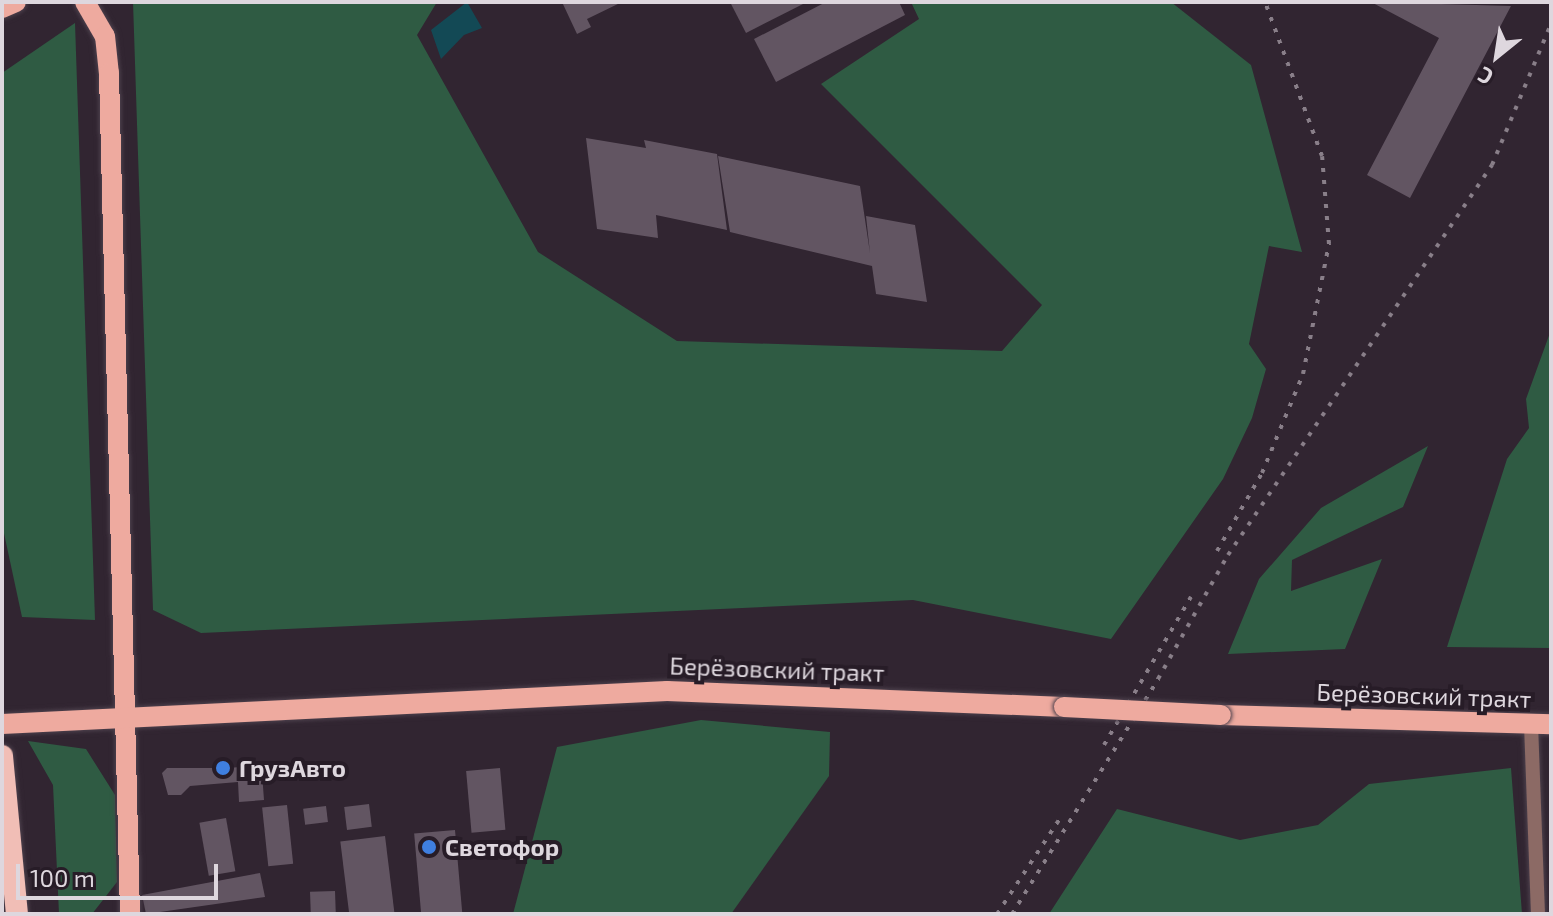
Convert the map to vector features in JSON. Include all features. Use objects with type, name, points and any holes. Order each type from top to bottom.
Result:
[{"type":"highway","points":[[2,756],[17,914]]},
{"type":"main road","points":[[2,8],[16,2]]},
{"type":"main road","points":[[92,5],[109,73],[130,914]]},
{"type":"main road","name":"Берёзовский тракт","points":[[2,724],[125,714],[667,691],[1221,715],[1541,724]]},
{"type":"street","points":[[1538,914],[1541,724]]},
{"type":"green space","points":[[133,2],[437,2],[417,35],[538,252],[677,341],[1002,351],[1042,305],[821,84],[919,19],[911,2],[1171,2],[1251,65],[1302,252],[1269,246],[1249,344],[1266,369],[1252,418],[1223,479],[1111,639],[913,600],[201,633],[153,610]]},
{"type":"green space","points":[[75,23],[95,620],[22,617],[2,524],[2,73]]},
{"type":"green space","points":[[1551,330],[1551,648],[1447,647],[1507,459],[1529,428],[1526,399]]},
{"type":"green space","points":[[1428,446],[1403,507],[1292,560],[1291,591],[1382,559],[1345,649],[1228,654],[1259,579],[1321,508]]},
{"type":"green space","points":[[701,720],[830,732],[829,776],[731,914],[513,914],[557,747]]},
{"type":"green space","points":[[28,741],[86,749],[115,795],[117,882],[92,914],[59,914],[53,785]]},
{"type":"green space","points":[[1511,768],[1522,914],[1049,914],[1117,809],[1240,840],[1318,825],[1369,784]]},
{"type":"water","points":[[467,2],[482,28],[464,35],[441,59],[431,30]]},
{"type":"building","points":[[562,2],[622,2],[587,19],[591,27],[577,34]]},
{"type":"building","points":[[730,2],[807,2],[746,33]]},
{"type":"building","points":[[826,2],[899,2],[905,15],[776,82],[754,39]]},
{"type":"building","points":[[1371,2],[1511,6],[1410,198],[1367,175],[1439,38]]},
{"type":"building","points":[[586,138],[646,148],[644,140],[717,154],[727,230],[656,215],[658,238],[597,229]]},
{"type":"building","points":[[718,156],[860,186],[870,253],[866,216],[915,225],[927,302],[876,294],[872,266],[730,232]]},
{"type":"building","points":[[223,762],[230,768],[248,766],[249,774],[262,773],[264,800],[239,802],[238,782],[190,786],[181,795],[168,795],[162,773],[167,768],[217,768]]},
{"type":"building","points":[[500,768],[505,830],[472,833],[466,771]]},
{"type":"building","points":[[369,804],[372,827],[347,830],[344,807]]},
{"type":"building","points":[[287,805],[293,864],[268,866],[262,808]]},
{"type":"building","points":[[326,806],[328,822],[305,825],[303,809]]},
{"type":"building","points":[[226,818],[235,871],[209,876],[199,823]]},
{"type":"building","points":[[455,830],[462,914],[421,914],[414,834]]},
{"type":"building","points":[[385,836],[395,914],[349,914],[340,841]]},
{"type":"building","points":[[260,873],[265,897],[146,914],[142,895]]},
{"type":"building","points":[[335,891],[336,914],[311,914],[310,892]]},
{"type":"railway","points":[[1217,551],[1262,473],[1303,374],[1329,244],[1322,156],[1265,2]]},
{"type":"railway","points":[[1012,914],[1158,679],[1228,555],[1492,165],[1551,24]]},
{"type":"railway","points":[[1104,745],[1191,597]]},
{"type":"railway","points":[[997,914],[1059,820]]},
{"type":"place","name":"ГрузАвто","points":[[223,768]]},
{"type":"place","name":"Светофор","points":[[429,847]]}]
